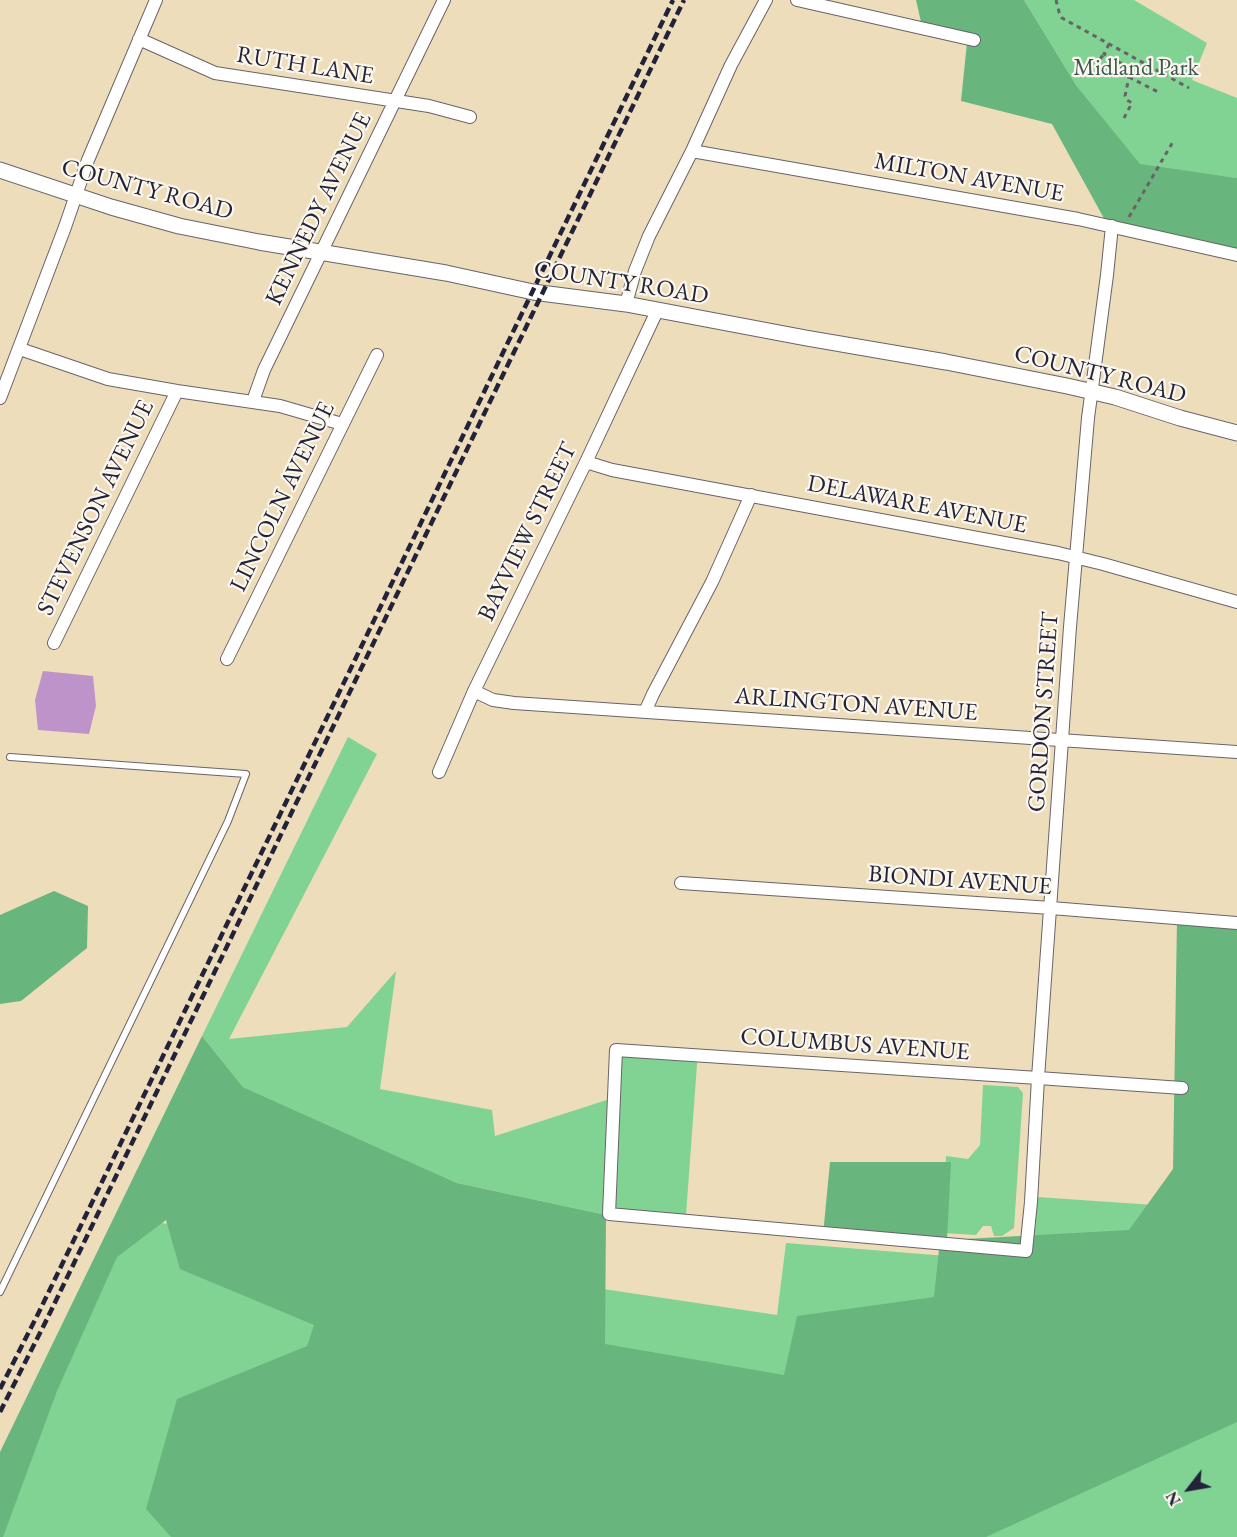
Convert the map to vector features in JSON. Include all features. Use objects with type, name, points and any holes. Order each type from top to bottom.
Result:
[{"type":"street","points":[[0,398],[88,160],[156,0]]},
{"type":"street","name":"KENNEDY AVENUE","points":[[253,402],[264,370],[444,0]]},
{"type":"street","points":[[626,304],[634,271],[649,236],[692,151],[731,65],[766,0]]},
{"type":"street","points":[[797,0],[974,40]]},
{"type":"street","name":"RUTH LANE","points":[[139,39],[215,73],[395,100],[470,117]]},
{"type":"street","name":"MILTON AVENUE","points":[[692,151],[1078,219],[1237,255]]},
{"type":"street","name":"COUNTY ROAD","points":[[0,170],[111,207],[179,226],[259,242],[446,273],[533,292],[626,304],[946,362],[1091,392],[1237,433]]},
{"type":"street","name":"GORDON STREET","points":[[1026,1251],[1076,557],[1091,392],[1107,275],[1117,228]]},
{"type":"street","name":"BAYVIEW STREET","points":[[439,772],[474,691],[657,311]]},
{"type":"street","points":[[20,349],[108,379],[253,402],[294,410],[342,424]]},
{"type":"street","name":"LINCOLN AVENUE","points":[[227,658],[376,355]]},
{"type":"street","name":"STEVENSON AVENUE","points":[[54,643],[177,391]]},
{"type":"street","name":"DELAWARE AVENUE","points":[[586,462],[612,470],[1076,557],[1237,602]]},
{"type":"street","points":[[645,712],[652,694],[712,582],[751,495]]},
{"type":"street","name":"ARLINGTON AVENUE","points":[[474,691],[493,700],[514,703],[1237,753]]},
{"type":"street","name":"BIONDI AVENUE","points":[[681,883],[1237,923]]},
{"type":"street","name":"COLUMBUS AVENUE","points":[[1026,1251],[609,1214],[616,1050],[1182,1088]]},
{"type":"lane","points":[[0,1292],[228,821],[246,774],[10,757]]},
{"type":"path","points":[[1056,0],[1062,18],[1189,88]]},
{"type":"path","points":[[1100,59],[1109,44]]},
{"type":"path","points":[[1104,54],[1126,66],[1128,71],[1125,96],[1126,100],[1132,103],[1124,118]]},
{"type":"path","points":[[1129,77],[1160,93]]},
{"type":"path","points":[[1117,228],[1139,198],[1174,140]]},
{"type":"green space","points":[[916,0],[1024,0],[1076,85],[1140,164],[1237,178],[1237,252],[1106,222],[1052,124],[961,101],[968,33],[921,22]]},
{"type":"green space","name":"Midland Park","points":[[1024,0],[1134,0],[1207,43],[1192,80],[1237,98],[1237,178],[1140,165],[1076,85]]},
{"type":"green space","points":[[348,737],[377,754],[229,1039],[347,1027],[396,971],[380,1089],[492,1110],[495,1136],[616,1097],[621,1045],[698,1051],[686,1215],[606,1215],[457,1183],[243,1087],[202,1036]]},
{"type":"green space","points":[[54,891],[88,906],[87,948],[21,1001],[0,1004],[0,915]]},
{"type":"green space","points":[[1177,919],[1237,924],[1237,1422],[986,1537],[171,1537],[146,1509],[177,1399],[307,1346],[314,1325],[180,1269],[166,1220],[117,1257],[57,1391],[3,1537],[0,1537],[0,1452],[202,1036],[243,1087],[457,1183],[606,1215],[605,1344],[784,1375],[797,1316],[934,1297],[940,1240],[823,1235],[830,1162],[951,1162],[947,1240],[1129,1230],[1173,1169]]},
{"type":"green space","points":[[1237,938],[1237,1537],[0,1537],[0,1464],[122,1217],[777,1315],[786,1243],[1033,1263],[1037,1197],[1183,1207]]},
{"type":"green space","points":[[983,1085],[1018,1087],[1023,1093],[1014,1228],[1002,1236],[994,1236],[991,1226],[983,1226],[976,1235],[943,1233],[946,1156],[968,1159],[980,1145]]},
{"type":"building","points":[[43,671],[93,676],[96,706],[89,734],[38,730],[35,700]]},
{"type":"railway","points":[[0,1389],[673,0]]},
{"type":"railway","points":[[0,1412],[684,0]]}]
